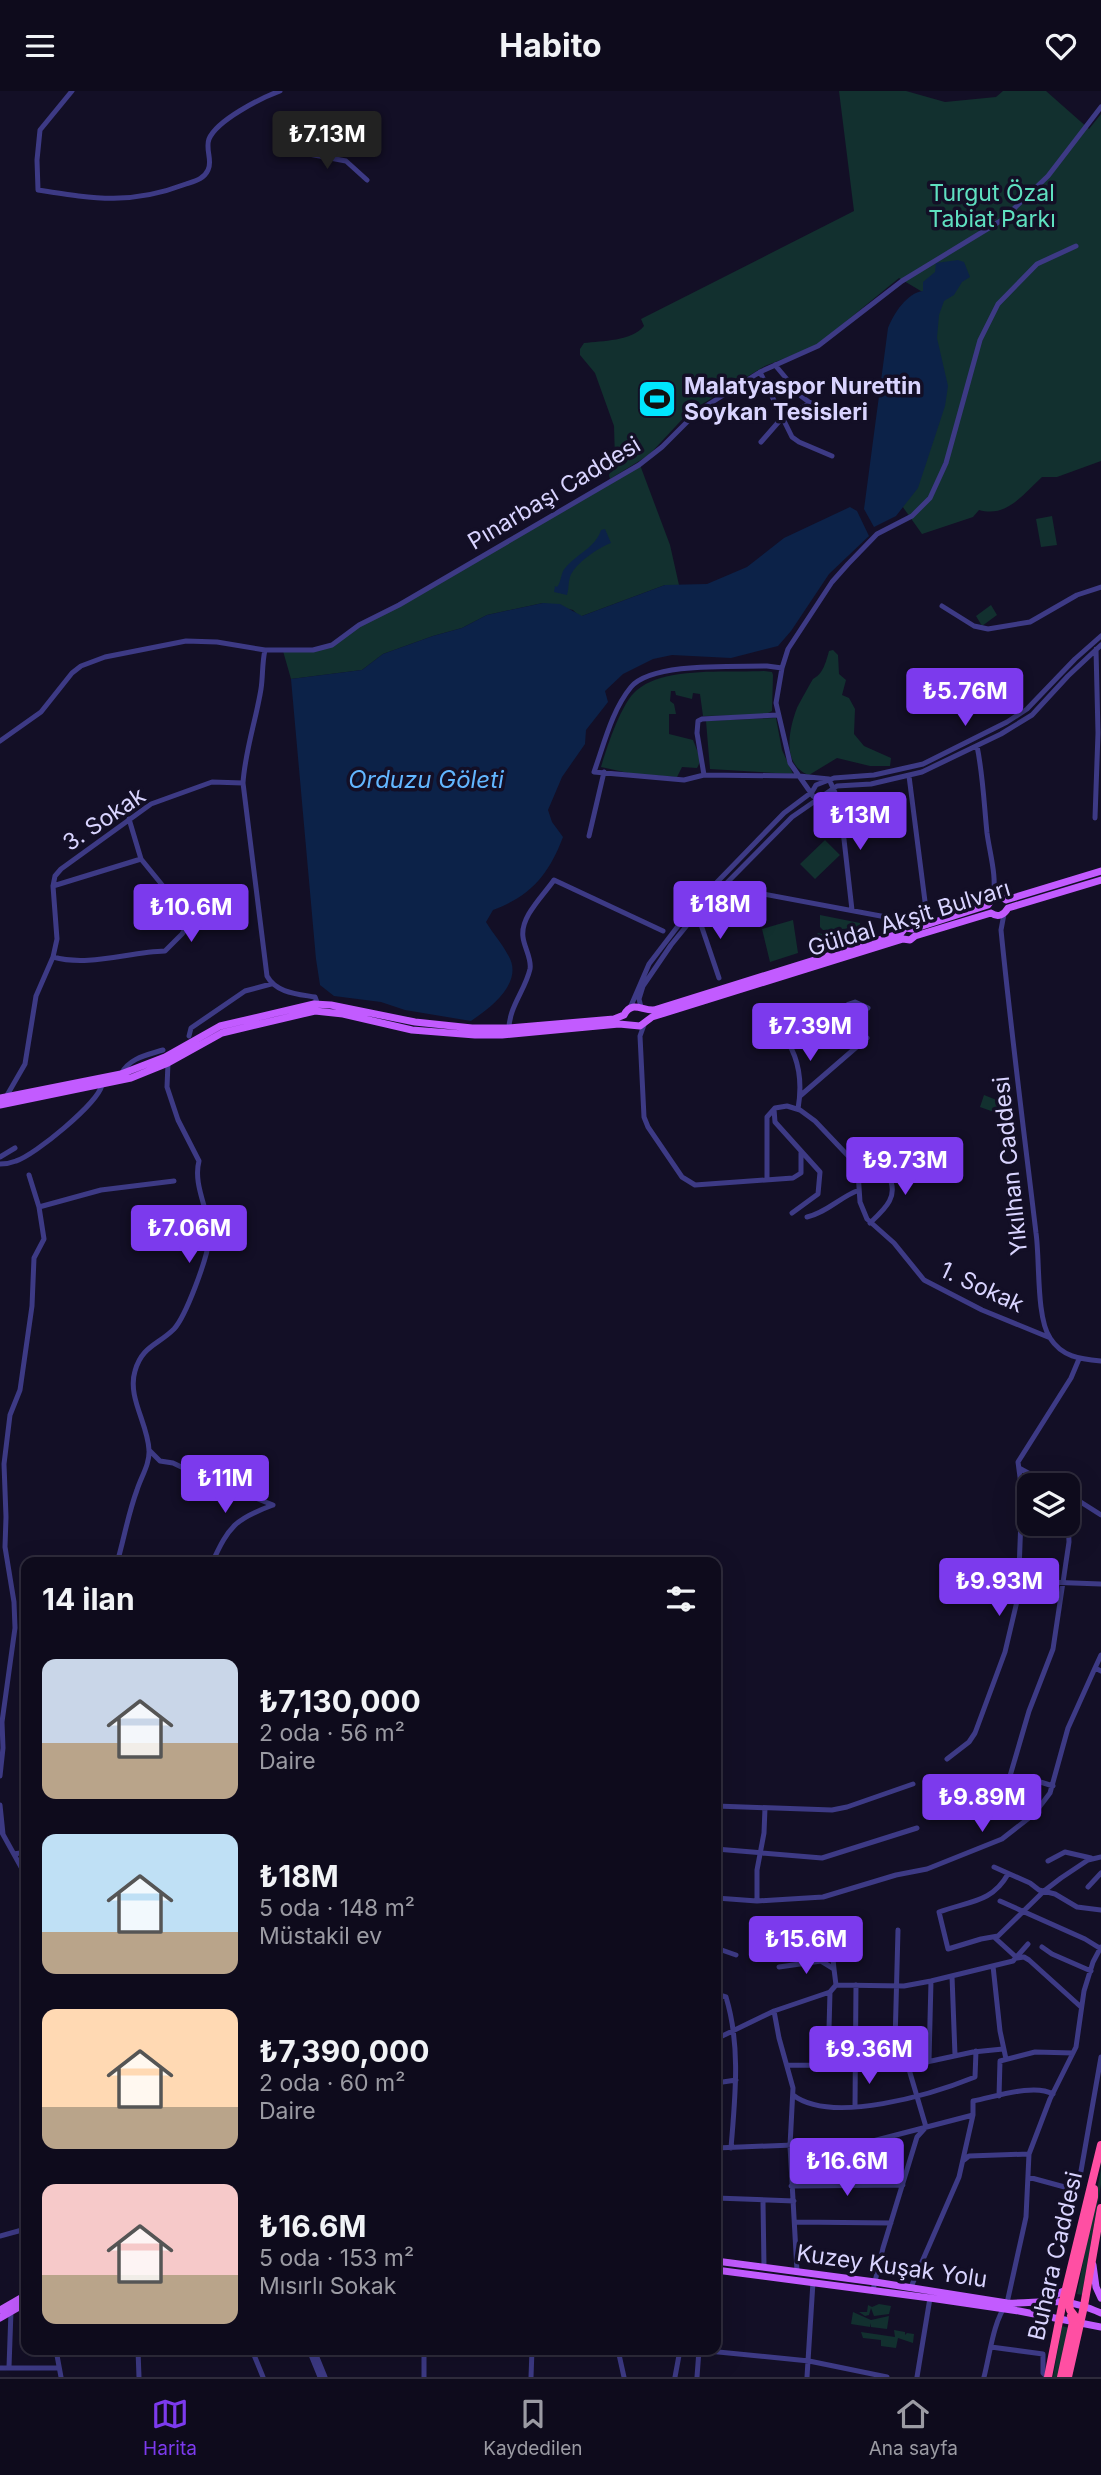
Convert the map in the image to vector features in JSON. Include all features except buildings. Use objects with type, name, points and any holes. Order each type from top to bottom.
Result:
[{"type":"highway","name":"Buhara Caddesi","points":[[1048,2377],[1058,2322],[1067,2298],[1101,2145]]},
{"type":"highway","points":[[1061,2377],[1075,2324],[1084,2303],[1101,2208]]},
{"type":"highway","points":[[1067,2298],[1084,2303]]},
{"type":"highway","points":[[1067,2298],[1075,2324],[1068,2377]]},
{"type":"highway","points":[[1058,2322],[1075,2324]]},
{"type":"main road","name":"Güldal Akşit Bulvarı","points":[[630,1008],[654,1010],[892,936],[1005,905],[1101,871]]},
{"type":"main road","name":"Güldal Akşit Bulvarı","points":[[1,1100],[102,1086],[131,1078],[220,1026],[319,1008],[443,1026],[509,1031],[645,1022],[928,925],[1101,880]]},
{"type":"main road","points":[[624,1015],[630,1008]]},
{"type":"main road","name":"Güldal Akşit Bulvarı","points":[[509,1031],[614,1019],[624,1015]]},
{"type":"main road","name":"Güldal Akşit Bulvarı","points":[[1,1100],[121,1074],[165,1057]]},
{"type":"main road","points":[[1092,2259],[1095,2282],[1101,2298]]},
{"type":"main road","name":"Kuzey Kuşak Yolu","points":[[721,2262],[797,2271],[930,2298],[1005,2306],[1067,2298]]},
{"type":"main road","name":"Kuzey Kuşak Yolu","points":[[721,2271],[813,2282],[911,2287],[1005,2306],[1058,2322]]},
{"type":"main road","points":[[0,2310],[21,2298]]},
{"type":"main road","points":[[1084,2303],[1101,2313]]},
{"type":"main road","points":[[0,2318],[21,2306]]},
{"type":"main road","points":[[1075,2324],[1101,2326]]},
{"type":"street","points":[[72,91],[40,130],[38,190],[101,200],[156,195],[202,178],[210,164],[209,139],[216,129],[254,103],[280,91]]},
{"type":"street","name":"Pınarbaşı Caddesi","points":[[0,741],[41,712],[72,673],[105,657],[186,641],[217,642],[265,650],[313,650],[332,645],[359,625],[420,593],[640,465],[692,416],[760,372],[818,347],[902,281],[1002,220],[1030,195],[1059,163],[1101,107]]},
{"type":"street","points":[[293,151],[346,161],[367,180]]},
{"type":"street","points":[[817,799],[790,763],[778,715],[776,695],[788,649],[835,578],[877,534],[912,516],[930,498],[946,463],[981,340],[999,304],[1037,264],[1076,246]]},
{"type":"street","points":[[775,365],[802,396],[822,412]]},
{"type":"street","points":[[760,372],[790,434],[796,440],[832,456]]},
{"type":"street","points":[[761,442],[782,418],[811,403]]},
{"type":"street","points":[[942,606],[974,626],[988,629],[1030,622],[1077,595],[1101,587]]},
{"type":"street","points":[[801,1153],[801,1173],[793,1178],[767,1178],[700,1186],[682,1177],[644,1117],[640,1036],[645,1022],[639,999],[643,986],[697,913],[792,817],[841,785],[871,784],[933,769],[1032,715],[1097,645],[1101,636]]},
{"type":"street","points":[[782,668],[767,666],[670,669],[642,677],[631,687],[613,720],[594,772],[674,779],[690,779],[704,775],[829,779],[874,775],[923,764],[1007,722],[1027,709],[1097,645]]},
{"type":"street","points":[[1095,818],[1097,645]]},
{"type":"street","points":[[265,650],[243,783],[267,976],[271,983],[288,992],[315,997],[319,1008]]},
{"type":"street","points":[[704,775],[697,733],[698,721],[778,715]]},
{"type":"street","points":[[977,746],[995,884],[992,908]]},
{"type":"street","points":[[589,836],[604,772]]},
{"type":"street","points":[[909,776],[928,925]]},
{"type":"street","points":[[829,779],[839,799],[852,910]]},
{"type":"street","points":[[630,1008],[649,964],[691,909],[784,813],[816,785],[829,779]]},
{"type":"street","name":"3. Sokak","points":[[53,886],[55,876],[61,869],[151,804],[212,782],[243,783]]},
{"type":"street","points":[[827,795],[839,799]]},
{"type":"street","points":[[53,957],[64,960],[106,959],[164,951],[183,935],[188,925],[185,913],[141,859],[129,819]]},
{"type":"street","points":[[1,1100],[24,1064],[36,996],[53,957],[57,939],[53,886],[141,859]]},
{"type":"street","points":[[509,1031],[511,1014],[530,967],[523,927],[554,880],[663,932]]},
{"type":"street","points":[[714,884],[888,918],[907,932]]},
{"type":"street","points":[[995,884],[1005,905]]},
{"type":"street","name":"Yıkılhan Caddesi","points":[[1005,905],[1001,930],[1037,1235],[1042,1312],[1048,1336]]},
{"type":"street","name":"Yıkılhan Caddesi","points":[[992,908],[1001,930]]},
{"type":"street","points":[[697,913],[719,978]]},
{"type":"street","points":[[888,918],[893,926],[892,936]]},
{"type":"street","points":[[189,1036],[191,1028],[245,991],[271,983]]},
{"type":"street","points":[[790,1044],[803,1038],[817,1025],[849,1004],[859,1003],[868,1007]]},
{"type":"street","points":[[624,1015],[640,1036]]},
{"type":"street","points":[[778,1030],[790,1044],[800,1077],[798,1109]]},
{"type":"street","points":[[800,1096],[867,1038]]},
{"type":"street","points":[[119,1557],[135,1493],[149,1460],[134,1389],[135,1369],[149,1346],[174,1329],[199,1280],[209,1240],[208,1219],[196,1172],[200,1161],[178,1120],[167,1087],[165,1057]]},
{"type":"street","points":[[0,1164],[17,1161],[38,1149],[80,1113],[102,1086]]},
{"type":"street","points":[[767,1178],[766,1122],[770,1112],[787,1106],[798,1109],[816,1121],[853,1161],[858,1172],[864,1214],[870,1223],[892,1198],[891,1180],[877,1161],[875,1153],[890,1146]]},
{"type":"street","points":[[774,1109],[775,1122],[820,1172],[818,1194],[792,1213]]},
{"type":"street","points":[[0,1157],[15,1148]]},
{"type":"street","points":[[0,1776],[3,1754],[2,1722],[15,1628],[14,1602],[5,1547],[4,1464],[10,1415],[20,1390],[32,1305],[34,1258],[44,1239],[39,1207],[29,1175]]},
{"type":"street","points":[[39,1207],[101,1190],[174,1181]]},
{"type":"street","points":[[807,1217],[827,1209],[846,1195],[859,1190]]},
{"type":"street","name":"1. Sokak","points":[[870,1223],[894,1243],[924,1280],[982,1310],[1048,1336]]},
{"type":"street","points":[[1048,1336],[1064,1353],[1079,1359],[1101,1361]]},
{"type":"street","points":[[947,1759],[969,1742],[977,1730],[1005,1652],[1018,1597],[1022,1492],[1019,1460],[1071,1378],[1079,1359]]},
{"type":"street","points":[[149,1450],[160,1461],[173,1463],[215,1483],[229,1493],[273,1504],[237,1521],[229,1529],[215,1557]]},
{"type":"street","points":[[1019,1468],[1028,1473]]},
{"type":"street","points":[[1080,1502],[1101,1515]]},
{"type":"street","points":[[996,1794],[1010,1776],[1029,1711],[1053,1649],[1069,1536]]},
{"type":"street","points":[[1019,1581],[1101,1584]]},
{"type":"street","points":[[721,1898],[757,1901],[830,1896],[896,1875],[927,1869],[1002,1839],[1034,1814],[1045,1801],[1052,1786],[1068,1728],[1098,1670],[1101,1655]]},
{"type":"street","points":[[1010,1776],[1028,1778],[1052,1786]]},
{"type":"street","points":[[721,1806],[839,1809],[913,1784]]},
{"type":"street","points":[[0,1805],[2,1832],[21,1866]]},
{"type":"street","points":[[757,1901],[765,1808]]},
{"type":"street","points":[[721,1849],[822,1858],[918,1828]]},
{"type":"street","points":[[1048,1861],[1065,1852],[1092,1858],[1101,1857]]},
{"type":"street","points":[[15,1854],[21,1853]]},
{"type":"street","points":[[1009,1874],[999,1889],[985,1898],[939,1912],[946,1947],[950,1950],[998,1936],[1044,1891],[1092,1858]]},
{"type":"street","points":[[994,1867],[1077,1907],[1101,1910]]},
{"type":"street","points":[[1088,1887],[1101,1873]]},
{"type":"street","points":[[985,2377],[1026,2217],[1030,2154],[1053,2094],[1073,2053],[1081,2007],[1100,1948],[1000,1901]]},
{"type":"street","points":[[898,1930],[895,2043],[898,2058],[906,2066],[926,2127]]},
{"type":"street","points":[[994,1937],[1017,1958]]},
{"type":"street","points":[[828,2066],[830,1993],[836,1985],[831,1938]]},
{"type":"street","points":[[1017,1958],[1028,1944]]},
{"type":"street","points":[[1042,1947],[1091,1971]]},
{"type":"street","points":[[721,1950],[736,1955]]},
{"type":"street","points":[[836,1985],[896,1986],[931,1981],[1024,1957],[1081,2007]]},
{"type":"street","points":[[779,1967],[821,1961],[829,1969],[834,1969]]},
{"type":"street","points":[[993,1966],[1006,2059]]},
{"type":"street","points":[[952,1976],[955,2055]]},
{"type":"street","points":[[929,2060],[931,1981]]},
{"type":"street","points":[[855,2107],[856,1985]]},
{"type":"street","points":[[721,2037],[774,2011],[830,1993]]},
{"type":"street","points":[[721,1996],[726,1997],[733,2031],[736,2080],[731,2148]]},
{"type":"street","points":[[774,2011],[793,2095],[790,2146],[797,2271]]},
{"type":"street","points":[[787,2065],[906,2066],[976,2051],[1003,2049]]},
{"type":"street","points":[[793,2095],[807,2104],[819,2107],[855,2107],[917,2096],[975,2077],[976,2051]]},
{"type":"street","points":[[999,2096],[1000,2061],[1035,2052],[1073,2053]]},
{"type":"street","points":[[1028,2178],[1076,2189],[1079,2185],[1101,2057]]},
{"type":"street","points":[[721,2082],[736,2080]]},
{"type":"street","points":[[911,2287],[959,2177],[973,2115],[973,2101],[1028,2090],[1045,2089],[1053,2094]]},
{"type":"street","points":[[721,2148],[869,2142],[973,2115]]},
{"type":"street","points":[[874,2286],[917,2137],[926,2127]]},
{"type":"street","points":[[964,2159],[969,2156],[1030,2154]]},
{"type":"street","points":[[791,2186],[903,2185]]},
{"type":"street","points":[[721,2198],[794,2201]]},
{"type":"street","points":[[763,2201],[764,2267]]},
{"type":"street","points":[[795,2222],[891,2223]]},
{"type":"street","points":[[0,2237],[21,2231]]},
{"type":"street","points":[[807,2377],[813,2282]]},
{"type":"street","points":[[917,2377],[930,2298]]},
{"type":"street","points":[[9,2367],[11,2311]]},
{"type":"street","points":[[991,2347],[1043,2354],[1043,2373],[1048,2377]]},
{"type":"street","points":[[721,2352],[808,2361],[887,2377]]},
{"type":"street","points":[[57,2355],[61,2377]]},
{"type":"street","points":[[138,2355],[139,2377]]},
{"type":"street","points":[[254,2355],[263,2377]]},
{"type":"street","points":[[314,2355],[323,2377]]},
{"type":"street","points":[[424,2355],[424,2377]]},
{"type":"street","points":[[531,2377],[533,2355]]},
{"type":"street","points":[[619,2355],[624,2377]]},
{"type":"street","points":[[675,2377],[679,2355]]},
{"type":"street","points":[[697,2377],[698,2355]]},
{"type":"street","points":[[0,2368],[60,2368]]},
{"type":"green space","name":"Turgut Özal Tabiat Parkı","points":[[839,91],[906,91],[945,102],[996,97],[1003,91],[1046,91],[1089,129],[1101,114],[1101,461],[1057,477],[1042,477],[1006,508],[989,512],[979,510],[973,517],[922,534],[900,503],[936,300],[899,278],[810,351],[808,349],[765,366],[689,412],[649,455],[610,479],[615,459],[614,426],[595,373],[580,355],[580,349],[584,343],[632,335],[644,326],[641,319],[854,211]]},
{"type":"green space","points":[[640,465],[670,545],[679,585],[665,585],[582,616],[573,610],[543,603],[487,615],[462,628],[383,654],[362,670],[291,679],[283,651],[327,647]]},
{"type":"green space","points":[[1052,516],[1057,545],[1041,547],[1036,519]]},
{"type":"green space","points":[[991,605],[997,615],[982,626],[976,616]]},
{"type":"green space","points":[[833,650],[838,655],[839,674],[846,680],[842,695],[849,698],[855,709],[854,734],[864,746],[891,758],[890,766],[870,766],[837,758],[809,775],[794,763],[790,736],[794,716],[813,679],[822,670],[829,651]]},
{"type":"green space","points":[[698,672],[772,672],[773,675],[772,711],[764,715],[703,716],[700,694],[693,693],[692,699],[671,691],[670,701],[674,704],[676,714],[669,714],[669,734],[693,740],[701,760],[697,768],[682,767],[677,777],[633,774],[601,767],[625,705],[637,690],[649,682]]},
{"type":"green space","points":[[776,718],[782,750],[793,774],[710,769],[706,721]]},
{"type":"green space","points":[[825,840],[840,855],[815,879],[800,864]]},
{"type":"green space","points":[[820,915],[860,923],[860,928],[823,930],[820,927]]},
{"type":"green space","points":[[793,920],[798,953],[770,962],[762,929]]},
{"type":"green space","points":[[860,929],[860,933],[821,941],[820,936],[820,941],[809,944],[818,933],[826,935],[823,932]]},
{"type":"green space","points":[[984,1095],[1009,1105],[1005,1116],[980,1107]]},
{"type":"green space","points":[[1101,2169],[1101,2184],[1082,2295],[1077,2294]]},
{"type":"green space","points":[[879,2304],[891,2306],[889,2314],[874,2316],[871,2308],[869,2315],[865,2316],[859,2312],[867,2312],[868,2305],[872,2307]]},
{"type":"green space","points":[[853,2312],[871,2320],[889,2316],[887,2329],[871,2327],[871,2323],[870,2327],[851,2324]]},
{"type":"green space","points":[[1062,2326],[1069,2328],[1059,2377],[1053,2377]]},
{"type":"green space","points":[[894,2330],[905,2332],[905,2335],[914,2334],[913,2343],[898,2338],[896,2348],[881,2346],[881,2340],[863,2338],[861,2332],[895,2337]]},
{"type":"water","points":[[958,260],[964,262],[970,277],[962,282],[954,295],[944,301],[939,315],[937,338],[948,386],[945,406],[918,488],[896,516],[874,527],[864,509],[888,328],[902,305],[923,291],[923,282],[935,272],[936,263]]},
{"type":"water","name":"Orduzu Göleti","points":[[850,507],[857,511],[869,536],[829,574],[778,646],[731,658],[672,655],[653,659],[623,674],[605,691],[608,702],[586,730],[585,744],[562,777],[548,810],[552,822],[563,837],[552,862],[528,891],[493,910],[486,922],[506,951],[512,965],[509,984],[496,1002],[471,1021],[405,1010],[381,1002],[334,996],[320,985],[291,679],[362,670],[383,654],[462,628],[487,615],[543,603],[560,604],[582,616],[665,585],[707,584],[747,567],[784,538]]},
{"type":"water","points":[[605,529],[611,543],[577,566],[570,577],[567,595],[554,592],[564,569]]},
{"type":"place","name":"Malatyaspor Nurettin Soykan Tesisleri","points":[[657,399]]}]
